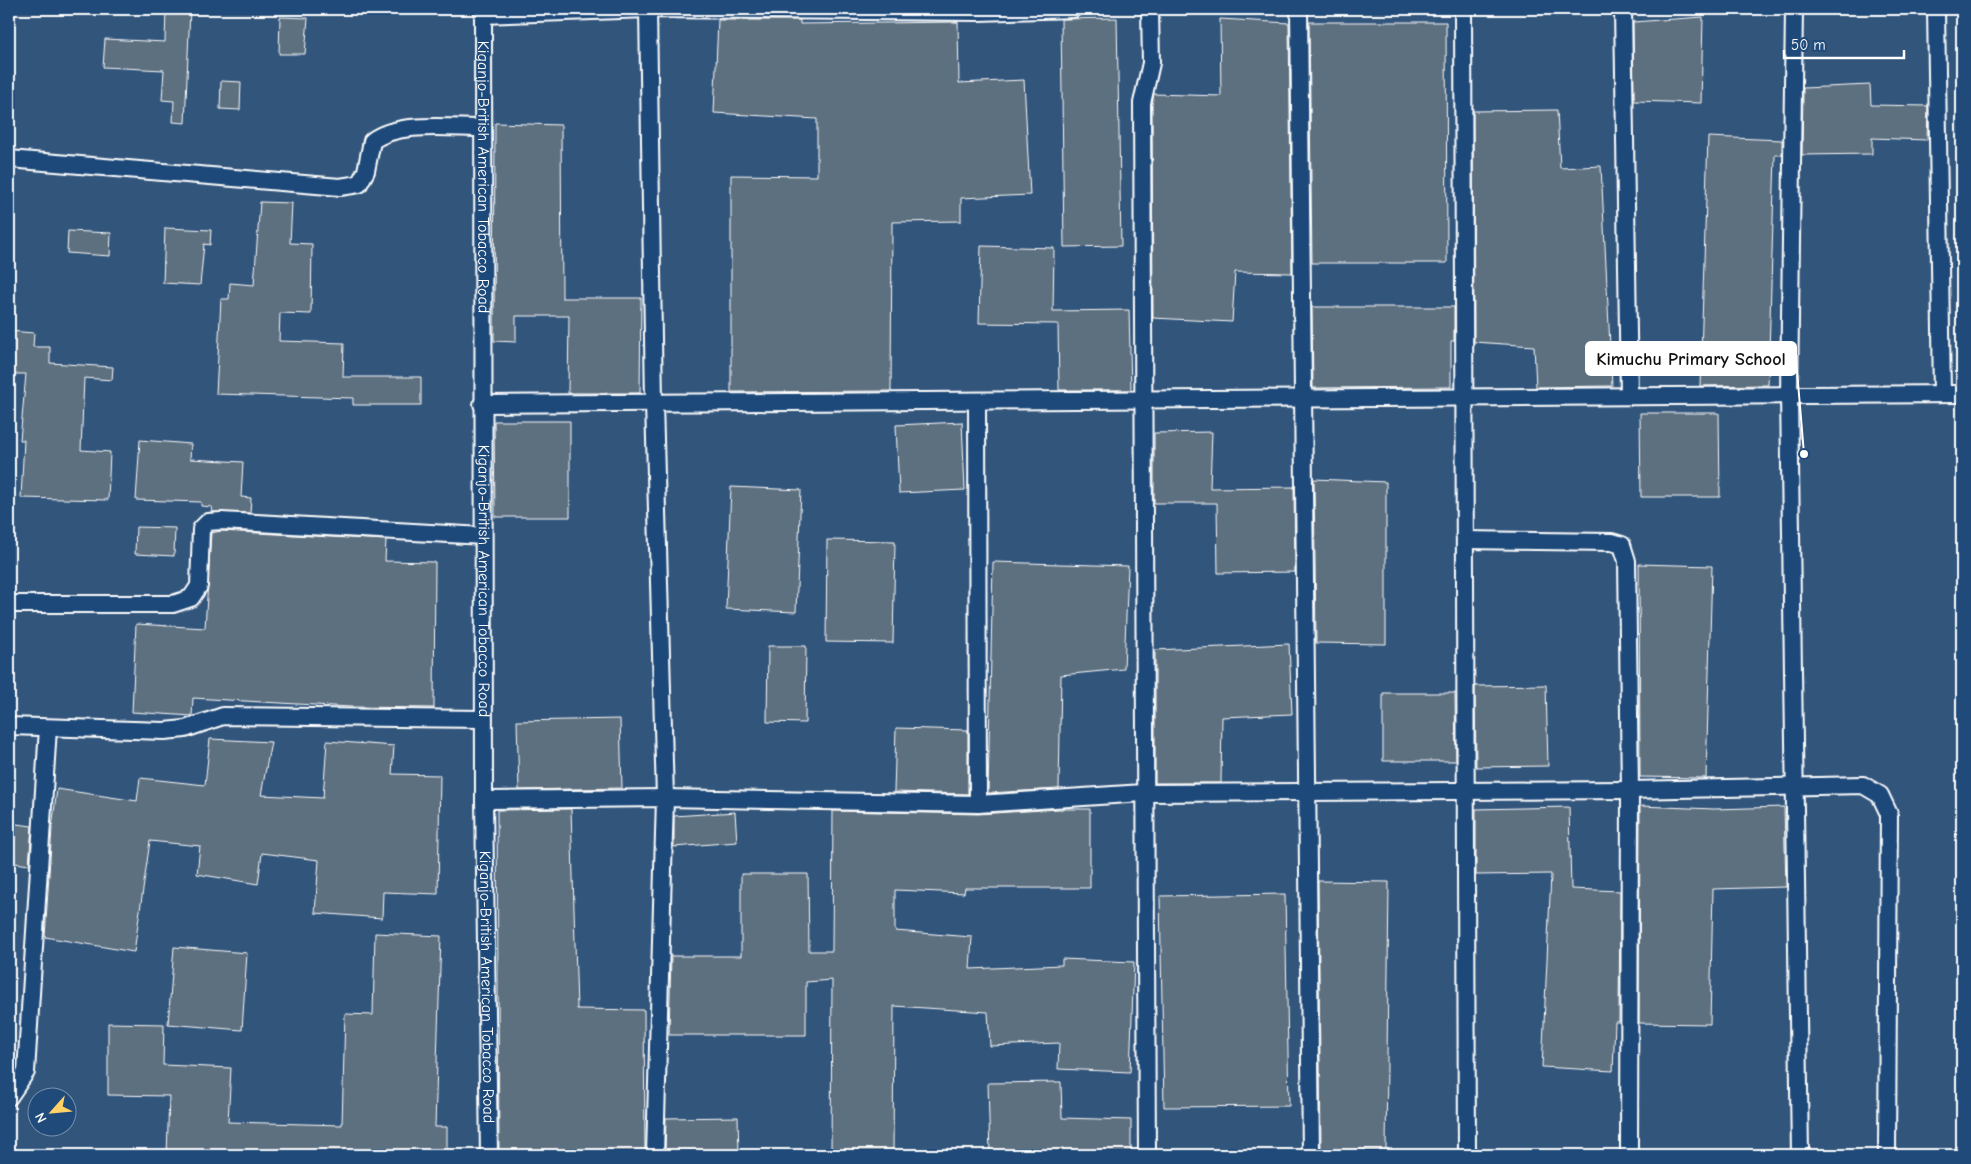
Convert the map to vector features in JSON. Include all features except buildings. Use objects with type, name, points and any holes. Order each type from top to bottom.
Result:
[{"type":"street","points":[[483,12],[648,9],[1073,9]]},
{"type":"street","points":[[648,9],[654,403],[664,798],[655,1155]]},
{"type":"street","points":[[1147,1155],[1142,103],[1151,63],[1150,9]]},
{"type":"street","points":[[1299,9],[1302,398],[1309,793],[1311,1155]]},
{"type":"street","points":[[1463,9],[1467,1155]]},
{"type":"street","points":[[1623,9],[1629,396]]},
{"type":"street","points":[[1794,9],[1789,395],[1793,785],[1800,1155]]},
{"type":"street","points":[[1936,9],[1942,394]]},
{"type":"street","name":"Kiganjo-British American Tobacco Road","points":[[483,12],[483,719],[489,1155]]},
{"type":"street","points":[[9,159],[340,187],[359,184],[366,171],[372,141],[382,133],[410,128],[483,128]]},
{"type":"street","points":[[482,404],[1962,394]]},
{"type":"street","points":[[976,401],[978,804]]},
{"type":"street","points":[[9,604],[173,604],[191,598],[198,586],[201,528],[208,522],[221,521],[483,536]]},
{"type":"street","points":[[1465,540],[1612,542],[1622,546],[1627,561],[1630,790],[1629,1155]]},
{"type":"street","points":[[9,726],[164,731],[185,730],[223,716],[483,719]]},
{"type":"street","points":[[9,1097],[26,1072],[48,728]]},
{"type":"street","points":[[484,800],[664,798],[978,804],[1144,793],[1630,790],[1793,785],[1863,785],[1880,795],[1889,814],[1887,1155]]},
{"type":"place","name":"Kimuchu Primary School","points":[[1804,454]]}]
